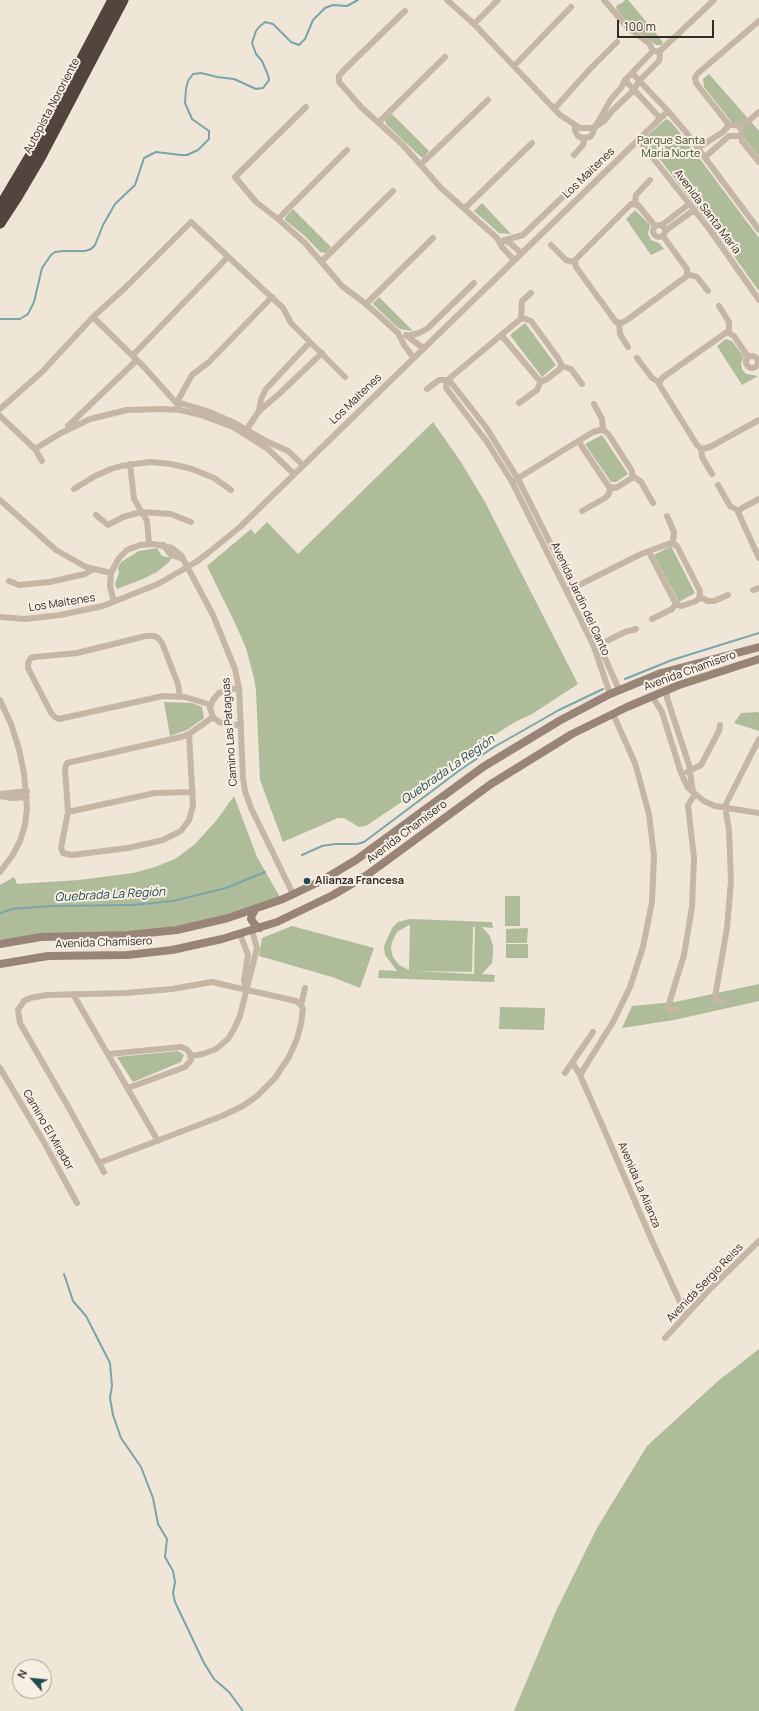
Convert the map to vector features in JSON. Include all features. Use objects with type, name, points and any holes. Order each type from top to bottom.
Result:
[{"type":"highway","name":"Autopista Nororiente","points":[[0,207],[32,153],[114,0]]},
{"type":"highway","name":"Autopista Nororiente","points":[[0,223],[40,158],[123,0]]},
{"type":"street","points":[[447,0],[474,24],[493,46],[554,109],[575,126],[585,129],[594,128],[603,122],[634,90],[639,81],[659,61],[660,56],[649,43],[627,27],[604,0]]},
{"type":"street","points":[[474,24],[498,0]]},
{"type":"street","points":[[609,6],[615,0]]},
{"type":"street","points":[[575,126],[575,131],[578,136],[585,138],[592,135],[594,128],[611,99],[621,88],[625,80],[714,0]]},
{"type":"street","points":[[514,66],[571,7]]},
{"type":"street","points":[[405,11],[344,70],[339,78],[340,84],[351,97],[379,122],[421,164],[441,188],[497,238],[502,247],[514,260]]},
{"type":"street","points":[[729,125],[696,83],[695,78],[697,74],[759,21]]},
{"type":"street","points":[[554,109],[617,42]]},
{"type":"street","points":[[379,122],[445,57]]},
{"type":"street","points":[[632,73],[668,111],[698,148],[759,230]]},
{"type":"street","points":[[625,80],[660,118]]},
{"type":"street","points":[[421,164],[488,100]]},
{"type":"street","points":[[306,107],[235,177],[256,202],[302,240],[342,286],[366,304],[398,333],[404,345],[414,357]]},
{"type":"street","name":"Los Maitenes","points":[[0,618],[12,619],[70,614],[114,602],[158,584],[188,567],[229,537],[668,111]]},
{"type":"street","points":[[741,127],[759,112]]},
{"type":"street","points":[[698,148],[722,132],[729,125],[738,125],[741,127]]},
{"type":"street","points":[[741,127],[742,140],[759,162]]},
{"type":"street","points":[[705,157],[729,136],[741,136]]},
{"type":"street","points":[[574,155],[583,145],[585,138]]},
{"type":"street","name":"Avenida Santa María","points":[[638,139],[694,210],[759,299]]},
{"type":"street","points":[[465,208],[532,143]]},
{"type":"street","points":[[278,219],[348,150]]},
{"type":"street","points":[[635,203],[636,195],[650,180]]},
{"type":"street","points":[[505,240],[523,235],[575,185]]},
{"type":"street","points":[[321,262],[393,191]]},
{"type":"street","points":[[619,323],[627,320],[686,278],[688,274],[687,269],[661,230],[635,203]]},
{"type":"street","points":[[619,323],[613,319],[574,262],[577,256],[630,205],[635,203]]},
{"type":"street","points":[[661,230],[689,204]]},
{"type":"street","points":[[661,230],[694,210]]},
{"type":"street","points":[[0,409],[42,372],[94,317],[191,222],[272,297],[286,312],[291,323],[345,377]]},
{"type":"street","points":[[366,304],[433,238]]},
{"type":"street","points":[[497,238],[510,243],[521,253]]},
{"type":"street","points":[[551,245],[566,260],[574,262]]},
{"type":"street","points":[[61,433],[84,412],[228,257]]},
{"type":"street","points":[[688,274],[697,277],[708,290]]},
{"type":"street","points":[[407,336],[419,333],[428,328],[474,283]]},
{"type":"street","points":[[521,319],[520,310],[522,301],[530,293]]},
{"type":"street","points":[[177,402],[192,375],[209,362],[272,297]]},
{"type":"street","points":[[718,306],[729,322],[729,332]]},
{"type":"street","points":[[94,317],[177,402],[180,410]]},
{"type":"street","points":[[427,389],[439,380],[449,380],[521,319],[530,321],[560,361],[561,366],[559,370],[547,379],[541,380],[536,378],[502,336]]},
{"type":"street","points":[[619,323],[619,332],[628,347]]},
{"type":"street","points":[[729,332],[756,359],[759,374]]},
{"type":"street","points":[[659,382],[662,378],[722,335],[729,332]]},
{"type":"street","points":[[398,333],[407,336],[423,348]]},
{"type":"street","points":[[259,411],[261,399],[266,389],[310,342]]},
{"type":"street","points":[[245,431],[259,411],[322,353]]},
{"type":"street","points":[[637,358],[652,378],[659,382],[701,448],[702,457],[712,474]]},
{"type":"street","points":[[561,366],[571,369],[582,384]]},
{"type":"street","name":"Avenida Jardín del Canto","points":[[542,534],[518,479],[486,427],[449,380],[446,385],[449,392],[480,431],[542,534],[600,644],[619,690]]},
{"type":"street","points":[[519,403],[537,390],[541,380]]},
{"type":"street","points":[[177,402],[221,416],[245,431],[274,454],[294,474]]},
{"type":"street","points":[[594,404],[602,419],[602,430]]},
{"type":"street","points":[[35,449],[61,433],[86,421],[127,410],[152,408],[180,410],[212,418],[245,431],[288,451],[303,465]]},
{"type":"street","points":[[84,412],[83,416],[86,421]]},
{"type":"street","points":[[0,416],[35,449],[42,461]]},
{"type":"street","points":[[701,448],[704,449],[710,447],[759,420]]},
{"type":"street","points":[[480,431],[486,427]]},
{"type":"street","points":[[512,482],[596,431],[602,430],[609,435],[632,471],[633,476],[641,482],[653,503]]},
{"type":"street","points":[[579,442],[606,484],[611,488],[616,488],[629,481],[633,476]]},
{"type":"street","points":[[74,489],[102,473],[121,466],[130,464],[161,463],[182,466],[207,475],[231,490]]},
{"type":"street","points":[[114,602],[110,586],[111,573],[119,558],[127,550],[140,544],[149,543],[147,521],[134,499],[130,464]]},
{"type":"street","points":[[718,485],[730,506],[739,511]]},
{"type":"street","points":[[582,511],[605,498],[611,488]]},
{"type":"street","points":[[739,511],[759,499]]},
{"type":"street","points":[[1,502],[52,547],[92,570],[111,573]]},
{"type":"street","points":[[739,511],[739,516],[759,558]]},
{"type":"street","points":[[96,515],[108,525],[123,517],[141,512],[171,514],[191,522]]},
{"type":"street","points":[[667,516],[674,532],[673,543]]},
{"type":"street","name":"Camino Las Pataguas","points":[[149,543],[163,545],[171,555],[183,559],[221,633],[235,669],[239,688],[243,778],[247,797],[293,894]]},
{"type":"street","points":[[570,589],[641,554],[649,552],[667,543],[673,543],[677,546],[700,591],[700,597]]},
{"type":"street","points":[[649,552],[676,604],[681,606],[694,602],[700,597]]},
{"type":"street","points":[[9,581],[19,585],[50,582],[84,574],[92,570]]},
{"type":"street","name":"Avenida Jardín del Canto","points":[[570,589],[594,647],[610,694]]},
{"type":"street","points":[[700,597],[708,601],[714,601],[728,595]]},
{"type":"street","points":[[652,619],[672,609],[676,604]]},
{"type":"street","name":"Los Maitenes","points":[[0,623],[12,619]]},
{"type":"street","points":[[594,647],[636,628]]},
{"type":"street","points":[[180,696],[178,684],[162,643],[154,636],[146,636],[77,652],[33,657],[28,662],[28,668],[51,713],[59,719],[158,697],[180,696],[211,705]]},
{"type":"street","name":"Avenida Chamisero","points":[[0,944],[54,936],[155,933],[205,924],[255,910],[321,881],[356,860],[502,755],[558,721],[610,694],[661,673],[759,647]]},
{"type":"street","name":"Avenida Chamisero","points":[[0,964],[44,956],[120,955],[159,952],[198,945],[240,934],[300,912],[351,885],[387,861],[466,801],[511,770],[572,734],[652,696],[696,679],[759,659]]},
{"type":"street","points":[[694,664],[698,670],[696,679]]},
{"type":"street","points":[[239,688],[229,689],[214,697],[210,712],[219,722],[225,724],[241,724]]},
{"type":"street","points":[[667,690],[667,698],[685,751],[694,793],[688,805],[694,858],[692,907],[682,965],[668,1007],[670,1010],[676,1008]]},
{"type":"street","points":[[652,696],[662,712],[681,774],[686,784],[694,793],[707,803],[725,808],[759,813]]},
{"type":"street","points":[[0,700],[11,724],[19,750],[27,794],[26,816],[22,837],[12,856],[0,872]]},
{"type":"street","points":[[580,1075],[607,1034],[630,987],[643,947],[652,902],[654,856],[649,814],[635,763],[613,714]]},
{"type":"street","points":[[189,734],[193,806],[187,824],[181,831],[163,840],[113,851],[72,855],[63,854],[60,848],[68,812],[64,769],[67,763],[189,734],[213,717]]},
{"type":"street","points":[[681,774],[701,765],[719,732],[720,725]]},
{"type":"street","points":[[722,1001],[716,1001],[715,997],[730,898],[730,846],[725,808],[727,799],[759,739]]},
{"type":"street","points":[[68,812],[155,793],[192,792]]},
{"type":"street","points":[[0,795],[27,794]]},
{"type":"street","points":[[191,1056],[209,1052],[220,1046],[228,1039],[240,1016],[257,948],[256,929],[251,920],[255,910]]},
{"type":"street","points":[[240,934],[248,955],[244,980],[246,989]]},
{"type":"street","points":[[104,1172],[24,1031],[18,1017],[18,1010],[22,1003],[30,998],[47,995],[140,992],[212,982],[296,1001],[302,1004]]},
{"type":"street","points":[[100,1163],[230,1113],[251,1101],[264,1091],[280,1071],[293,1048],[301,1024],[303,1009],[302,1004],[306,988]]},
{"type":"street","points":[[73,994],[158,1141]]},
{"type":"street","points":[[565,1073],[593,1032]]},
{"type":"street","points":[[109,1054],[181,1047],[188,1050],[191,1056],[190,1062],[185,1067],[128,1088]]},
{"type":"street","name":"Avenida La Alianza","points":[[573,1063],[580,1075],[686,1315]]},
{"type":"street","name":"Camino El Mirador","points":[[0,1068],[45,1144],[77,1203]]},
{"type":"street","name":"Avenida Sergio Reiss","points":[[666,1338],[686,1315],[759,1241]]},
{"type":"green space","points":[[625,0],[628,0],[663,42],[662,45],[656,45],[630,25],[620,14],[616,8],[617,5]]},
{"type":"green space","points":[[709,74],[759,131],[759,157],[704,87],[703,79]]},
{"type":"green space","points":[[392,114],[429,151],[423,158],[386,124],[385,120]]},
{"type":"green space","name":"Parque Santa María Norte","points":[[666,119],[670,121],[685,139],[759,238],[759,291],[646,141],[646,137]]},
{"type":"green space","points":[[482,203],[511,234],[499,233],[474,211]]},
{"type":"green space","points":[[293,209],[331,247],[326,253],[320,252],[305,236],[285,220],[286,216]]},
{"type":"green space","points":[[635,210],[650,225],[648,234],[651,240],[659,243],[664,249],[651,255],[626,219]]},
{"type":"green space","points":[[379,297],[412,331],[400,329],[374,305],[373,303]]},
{"type":"green space","points":[[525,323],[556,365],[542,377],[510,335]]},
{"type":"green space","points":[[726,339],[732,341],[744,357],[741,363],[742,369],[746,374],[758,376],[742,385],[717,346]]},
{"type":"green space","points":[[433,422],[461,462],[485,502],[578,684],[532,714],[515,722],[461,756],[443,773],[366,826],[359,827],[344,818],[338,818],[283,842],[260,780],[256,691],[246,648],[207,566],[251,529],[255,534],[267,522],[298,554]]},
{"type":"green space","points":[[602,435],[628,474],[616,482],[611,482],[585,444]]},
{"type":"green space","points":[[671,546],[695,593],[679,602],[654,555]]},
{"type":"green space","points":[[157,548],[162,556],[172,558],[168,563],[157,572],[117,589],[115,584],[119,573],[118,568],[121,562],[139,551]]},
{"type":"green space","points":[[164,702],[192,703],[202,707],[204,718],[187,730],[170,736]]},
{"type":"green space","points":[[758,712],[759,731],[734,723],[741,713]]},
{"type":"green space","points":[[234,796],[257,857],[280,897],[240,911],[178,926],[136,931],[46,934],[0,940],[0,885],[14,877],[17,884],[79,880],[133,873],[155,867],[175,859],[194,845],[216,821]]},
{"type":"green space","points":[[505,896],[520,896],[520,926],[505,926]]},
{"type":"green space","points":[[409,919],[492,922],[493,928],[482,927],[490,936],[493,946],[493,954],[492,963],[482,974],[495,975],[494,982],[378,978],[379,970],[397,971],[385,955],[384,946],[392,928],[398,922]],"holes":[[[410,925],[409,970],[399,965],[393,957],[391,949],[392,942],[397,932]],[[473,927],[475,927],[474,974],[415,971],[472,972]]]},
{"type":"green space","points":[[292,926],[374,948],[360,988],[332,977],[259,956],[262,938]]},
{"type":"green space","points":[[528,928],[527,943],[506,943],[506,929]]},
{"type":"green space","points":[[506,944],[528,944],[528,958],[506,958]]},
{"type":"green space","points":[[759,984],[759,1001],[674,1020],[622,1028],[632,1006],[675,1002]]},
{"type":"green space","points":[[500,1007],[545,1008],[544,1030],[499,1029]]},
{"type":"green space","points":[[178,1051],[184,1055],[181,1062],[133,1082],[117,1057]]},
{"type":"green space","points":[[759,1349],[759,1711],[514,1711],[556,1611],[597,1528],[647,1446],[718,1381]]},
{"type":"waterway","points":[[0,319],[20,319],[28,314],[34,302],[42,268],[51,255],[55,252],[85,251],[91,249],[95,245],[103,225],[115,204],[135,185],[144,158],[156,152],[187,155],[198,150],[209,139],[209,131],[192,119],[185,103],[188,81],[193,74],[201,73],[234,79],[256,89],[263,88],[269,80],[268,75],[262,61],[256,54],[252,43],[259,27],[265,22],[273,24],[291,42],[299,45],[305,39],[313,20],[325,8],[333,5],[347,6],[358,0]]},
{"type":"waterway","name":"Quebrada La Región","points":[[625,679],[672,660],[759,633]]},
{"type":"waterway","name":"Quebrada La Región","points":[[302,855],[322,846],[335,844],[357,844],[364,842],[460,770],[494,747],[559,710],[603,689]]},
{"type":"waterway","name":"Quebrada La Región","points":[[0,913],[12,909],[50,906],[133,905],[173,901],[226,888],[265,872]]},
{"type":"waterway","points":[[64,1274],[73,1301],[86,1316],[110,1363],[112,1386],[110,1398],[113,1415],[121,1438],[141,1467],[153,1498],[158,1524],[167,1539],[165,1557],[173,1571],[175,1582],[173,1593],[175,1602],[204,1663],[214,1679],[229,1692],[243,1711]]},
{"type":"place","name":"Alianza Francesa","points":[[307,881]]}]
